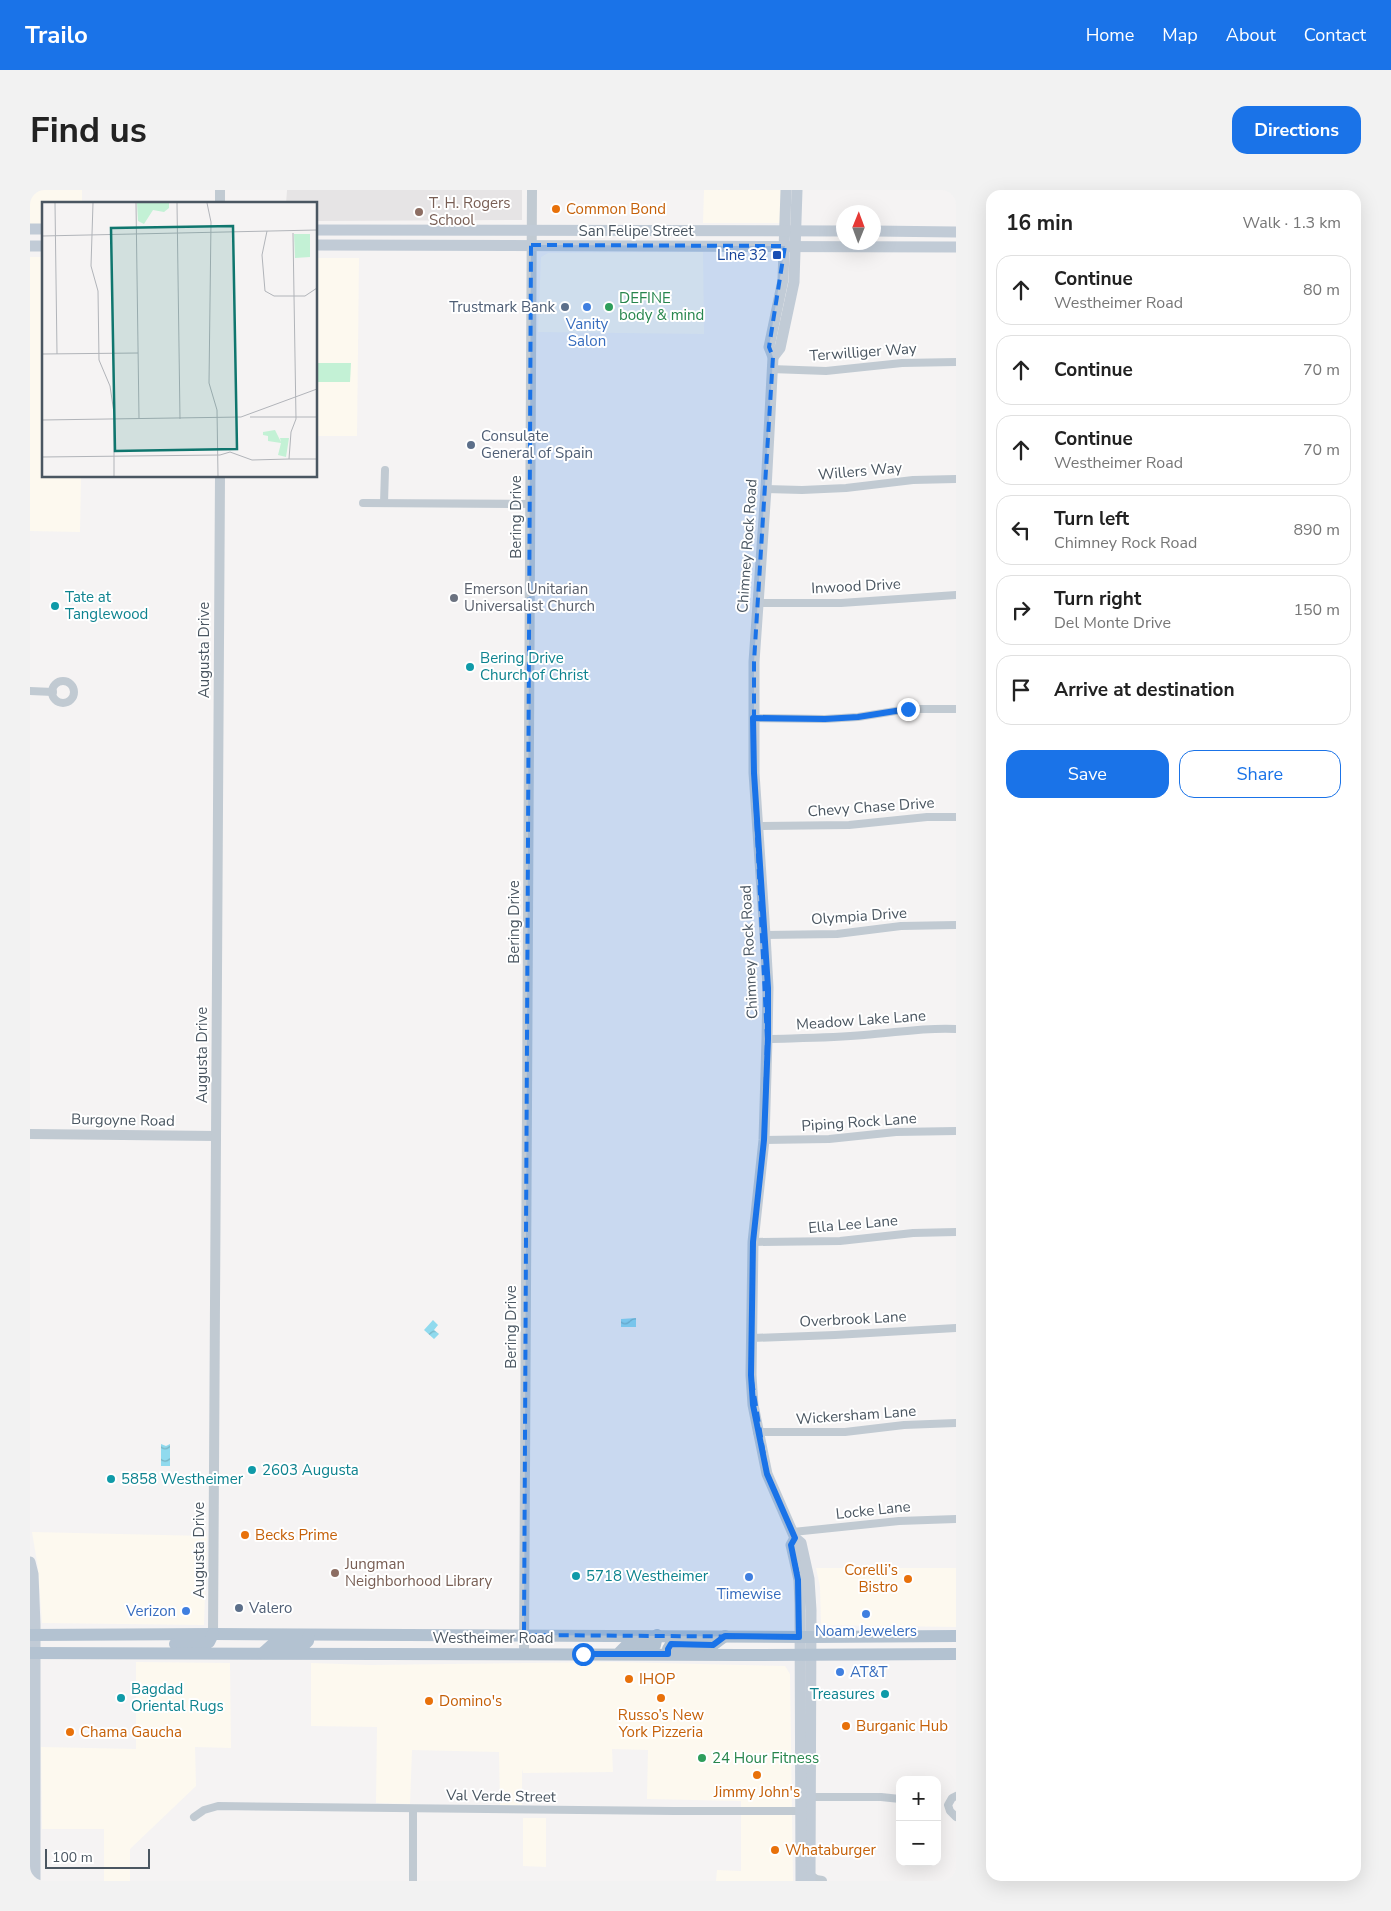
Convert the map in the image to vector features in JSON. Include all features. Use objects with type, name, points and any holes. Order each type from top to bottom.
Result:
[{"type":"main road","name":"Chimney Rock Road","points":[[786,190],[791,231]]},
{"type":"main road","name":"Chimney Rock Road","points":[[797,190],[790,246],[792,293],[780,348],[773,357],[771,369],[766,489],[757,603],[753,718],[754,773],[765,935],[768,1039],[764,1140],[753,1242],[752,1398],[767,1474],[794,1535],[791,1545],[804,1579],[807,1879]]},
{"type":"main road","name":"San Felipe Street","points":[[318,230],[836,231]]},
{"type":"main road","points":[[355,230],[355,245]]},
{"type":"main road","points":[[881,232],[956,232]]},
{"type":"main road","points":[[940,232],[940,247]]},
{"type":"main road","name":"San Felipe Street","points":[[318,245],[956,247]]},
{"type":"main road","points":[[30,1562],[33,1574],[32,1779],[34,1881]]},
{"type":"main road","points":[[618,1654],[627,1645],[655,1644],[662,1632]]},
{"type":"main road","name":"Westheimer Road","points":[[33,1635],[524,1635],[662,1632],[725,1636],[956,1636]]},
{"type":"main road","points":[[166,1652],[172,1644],[206,1644],[210,1642],[213,1634]]},
{"type":"main road","points":[[263,1653],[273,1644],[306,1644],[309,1635]]},
{"type":"main road","points":[[315,1654],[320,1643],[363,1642],[371,1635]]},
{"type":"main road","points":[[668,1654],[671,1644],[713,1645],[725,1636]]},
{"type":"main road","name":"Westheimer Road","points":[[33,1652],[956,1654]]},
{"type":"street","name":"Bering Drive","points":[[524,1654],[532,190]]},
{"type":"street","name":"Terwilliger Way","points":[[771,369],[833,370],[902,363],[956,362]]},
{"type":"street","points":[[384,470],[384,504]]},
{"type":"street","name":"Augusta Drive","points":[[213,1634],[220,478]]},
{"type":"street","name":"Willers Way","points":[[766,489],[846,488],[913,480],[956,479]]},
{"type":"street","points":[[363,504],[531,504]]},
{"type":"street","name":"Inwood Drive","points":[[757,603],[841,603],[956,595]]},
{"type":"street","points":[[30,692],[53,692]]},
{"type":"street","points":[[753,718],[825,719],[858,717],[908,709],[956,708]]},
{"type":"street","name":"Chevy Chase Drive","points":[[757,826],[849,825],[927,817],[956,817]]},
{"type":"street","name":"Olympia Drive","points":[[765,935],[837,934],[902,926],[956,925]]},
{"type":"street","name":"Meadow Lake Lane","points":[[768,1039],[833,1038],[895,1031],[956,1028]]},
{"type":"street","name":"Piping Rock Lane","points":[[764,1140],[829,1139],[896,1132],[956,1131]]},
{"type":"street","name":"Burgoyne Road","points":[[30,1134],[216,1136]]},
{"type":"street","name":"Ella Lee Lane","points":[[753,1242],[840,1242],[912,1233],[956,1232]]},
{"type":"street","name":"Overbrook Lane","points":[[752,1338],[956,1328]]},
{"type":"street","name":"Wickersham Lane","points":[[758,1432],[845,1432],[904,1425],[956,1424]]},
{"type":"street","name":"Locke Lane","points":[[794,1535],[898,1521],[956,1519]]},
{"type":"street","points":[[956,1796],[952,1798],[948,1805],[950,1812],[956,1817]]},
{"type":"street","points":[[805,1797],[896,1799]]},
{"type":"street","name":"Val Verde Street","points":[[194,1817],[204,1810],[218,1806],[805,1811]]},
{"type":"street","points":[[413,1809],[413,1881]]},
{"type":"street","points":[[807,1879],[822,1881]]},
{"type":"highlighted area","points":[[531,245],[785,246],[769,347],[773,357],[754,662],[754,773],[767,1039],[764,1140],[753,1242],[751,1375],[767,1474],[795,1538],[791,1545],[799,1580],[799,1637],[524,1635]]},
{"type":"shaded area","points":[[30,190],[82,190],[82,202],[42,202],[42,225],[30,226]]},
{"type":"shaded area","name":"T. H. Rogers School","points":[[287,190],[522,190],[522,220],[318,221],[318,202],[286,202]]},
{"type":"shaded area","points":[[704,190],[781,190],[780,223],[703,223]]},
{"type":"shaded area","points":[[703,252],[704,334],[538,332],[541,257],[548,253]]},
{"type":"shaded area","points":[[30,257],[42,257],[42,478],[81,478],[80,532],[30,531]]},
{"type":"shaded area","points":[[318,258],[359,258],[357,436],[318,436]]},
{"type":"shaded area","points":[[32,1532],[207,1536],[204,1625],[42,1623],[38,1568]]},
{"type":"shaded area","points":[[816,1568],[956,1568],[956,1627],[821,1625],[820,1587]]},
{"type":"shaded area","points":[[136,1662],[230,1663],[231,1748],[195,1747],[196,1786],[130,1849],[130,1881],[104,1881],[104,1829],[42,1829],[41,1747],[136,1749]]},
{"type":"shaded area","points":[[613,1662],[785,1666],[790,1674],[793,1881],[716,1881],[717,1870],[741,1871],[741,1801],[647,1799],[648,1750],[612,1749],[613,1772],[523,1773],[522,1769],[522,1805],[500,1805],[499,1752],[412,1750],[410,1804],[376,1803],[377,1727],[311,1726],[311,1663],[370,1665]]},
{"type":"shaded area","points":[[523,1818],[546,1818],[546,1867],[523,1866]]},
{"type":"green space","points":[[318,363],[351,363],[350,382],[318,382]]},
{"type":"water","points":[[636,1318],[636,1327],[621,1327],[621,1319]]},
{"type":"water","points":[[433,1320],[438,1325],[434,1330],[439,1334],[434,1339],[424,1330]]},
{"type":"water","points":[[161,1444],[166,1446],[170,1444],[170,1466],[161,1466]]},
{"type":"place","name":"Common Bond","points":[[556,209]]},
{"type":"place","name":"T. H. Rogers School","points":[[419,212]]},
{"type":"place","name":"Line 32","points":[[777,255]]},
{"type":"place","name":"Trustmark Bank","points":[[565,307]]},
{"type":"place","name":"Vanity Salon","points":[[587,307]]},
{"type":"place","name":"DEFINE body & mind","points":[[609,307]]},
{"type":"place","name":"Consulate General of Spain","points":[[471,445]]},
{"type":"place","name":"Emerson Unitarian Universalist Church","points":[[454,598]]},
{"type":"place","name":"Tate at Tanglewood","points":[[55,606]]},
{"type":"place","name":"Bering Drive Church of Christ","points":[[470,667]]},
{"type":"place","name":"2603 Augusta","points":[[252,1470]]},
{"type":"place","name":"5858 Westheimer","points":[[111,1479]]},
{"type":"place","name":"Becks Prime","points":[[245,1535]]},
{"type":"place","name":"Jungman Neighborhood Library","points":[[335,1573]]},
{"type":"place","name":"5718 Westheimer","points":[[576,1576]]},
{"type":"place","name":"Timewise","points":[[749,1577]]},
{"type":"place","name":"Corelli’s Bistro","points":[[908,1579]]},
{"type":"place","name":"Valero","points":[[239,1608]]},
{"type":"place","name":"Verizon","points":[[186,1611]]},
{"type":"place","name":"Noam Jewelers","points":[[866,1614]]},
{"type":"place","name":"AT&T","points":[[840,1672]]},
{"type":"place","name":"IHOP","points":[[629,1679]]},
{"type":"place","name":"Treasures","points":[[885,1694]]},
{"type":"place","name":"Bagdad Oriental Rugs","points":[[121,1698]]},
{"type":"place","name":"Russo’s New York Pizzeria","points":[[661,1698]]},
{"type":"place","name":"Domino's","points":[[429,1701]]},
{"type":"place","name":"Burganic Hub","points":[[846,1726]]},
{"type":"place","name":"Chama Gaucha","points":[[70,1732]]},
{"type":"place","name":"24 Hour Fitness","points":[[702,1758]]},
{"type":"place","name":"Jimmy John's","points":[[757,1775]]},
{"type":"place","name":"Whataburger","points":[[775,1850]]},
{"type":"route","points":[[583,1654],[668,1654],[671,1644],[713,1645],[725,1636],[799,1637],[800,1604],[798,1580],[791,1545],[795,1538],[767,1474],[753,1405],[751,1375],[753,1242],[764,1140],[768,1039],[768,988],[754,773],[753,718],[825,719],[858,717],[908,709]]}]
